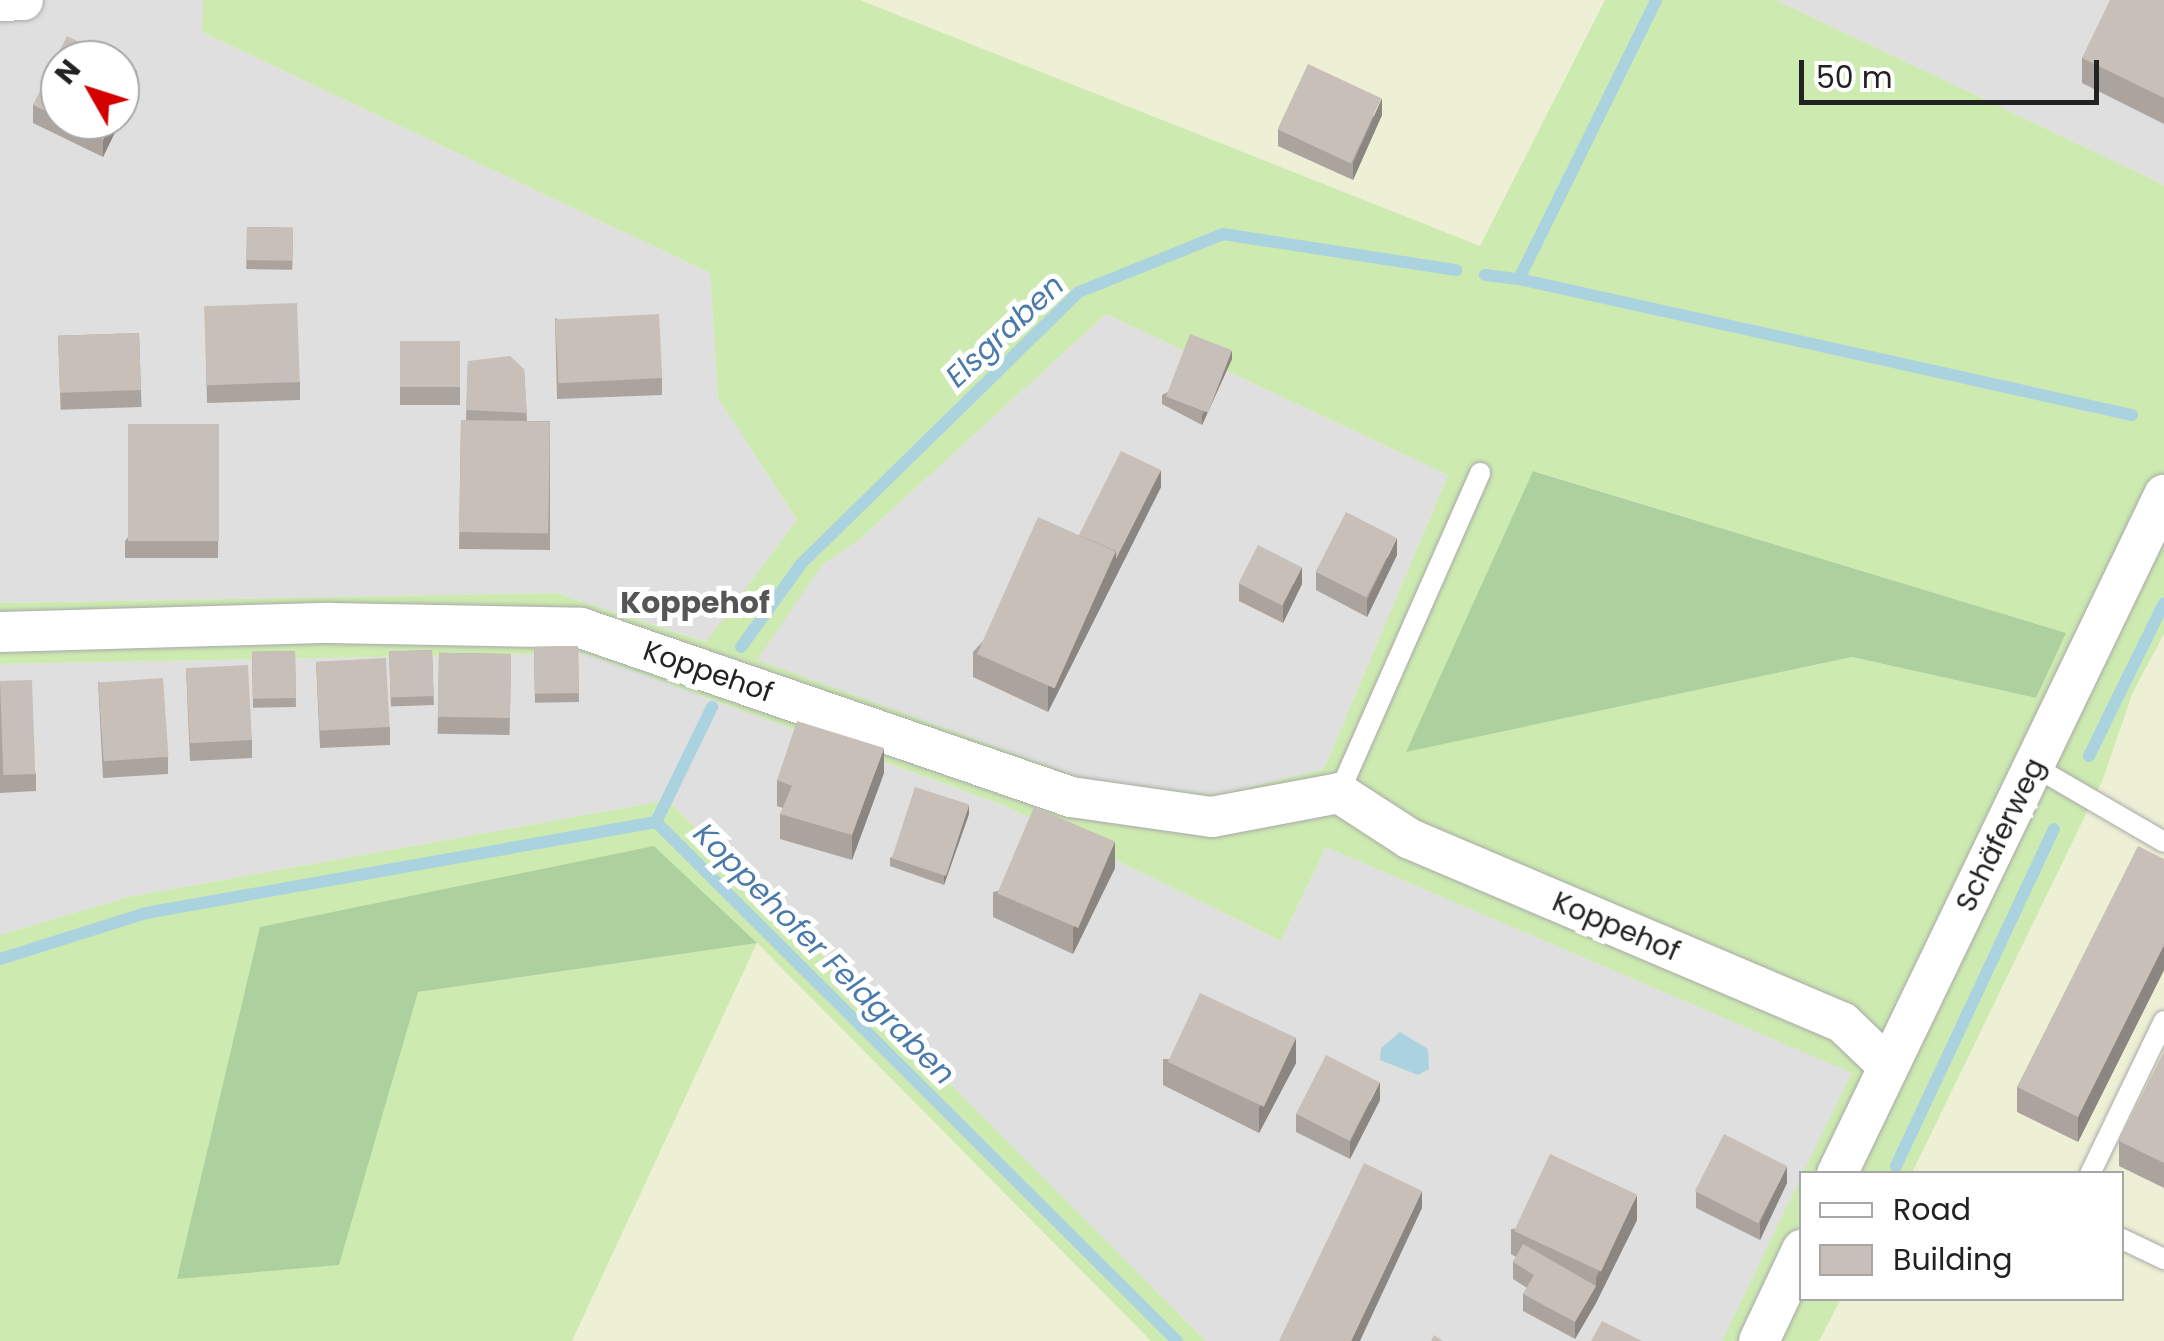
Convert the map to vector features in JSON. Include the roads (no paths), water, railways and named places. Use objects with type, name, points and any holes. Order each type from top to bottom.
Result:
[{"type":"street","points":[[0,1],[23,0]]},
{"type":"street","name":"Schäferweg","points":[[1838,1171],[2164,495]]},
{"type":"street","name":"Koppehof","points":[[0,632],[330,623],[581,628],[1072,796],[1212,817],[1339,793],[1410,839],[1843,1024],[1888,1066]]},
{"type":"street","points":[[1759,1341],[1799,1256]]},
{"type":"lane","points":[[1339,793],[1480,473]]},
{"type":"lane","points":[[2035,767],[2164,842]]},
{"type":"lane","points":[[2091,1171],[2164,1021]]},
{"type":"lane","points":[[2124,1240],[2164,1259]]},
{"type":"water","points":[[1400,1032],[1428,1049],[1429,1069],[1418,1075],[1380,1060],[1381,1048]]},
{"type":"waterway","name":"Elsgraben","points":[[1485,275],[1519,279],[1656,0]]},
{"type":"waterway","name":"Elsgraben","points":[[741,647],[801,564],[1079,292],[1223,234],[1456,270]]},
{"type":"waterway","points":[[1519,279],[2132,415]]},
{"type":"waterway","points":[[2089,756],[2164,603]]},
{"type":"waterway","name":"Elsgraben","points":[[656,822],[712,707]]},
{"type":"waterway","name":"Koppehofer Feldgraben","points":[[656,822],[1177,1341]]},
{"type":"waterway","name":"Koppehofer Feldgraben","points":[[0,959],[146,913],[656,822]]},
{"type":"waterway","points":[[1896,1166],[2054,829]]},
{"type":"district","name":"Koppehof","points":[[695,603]]}]
